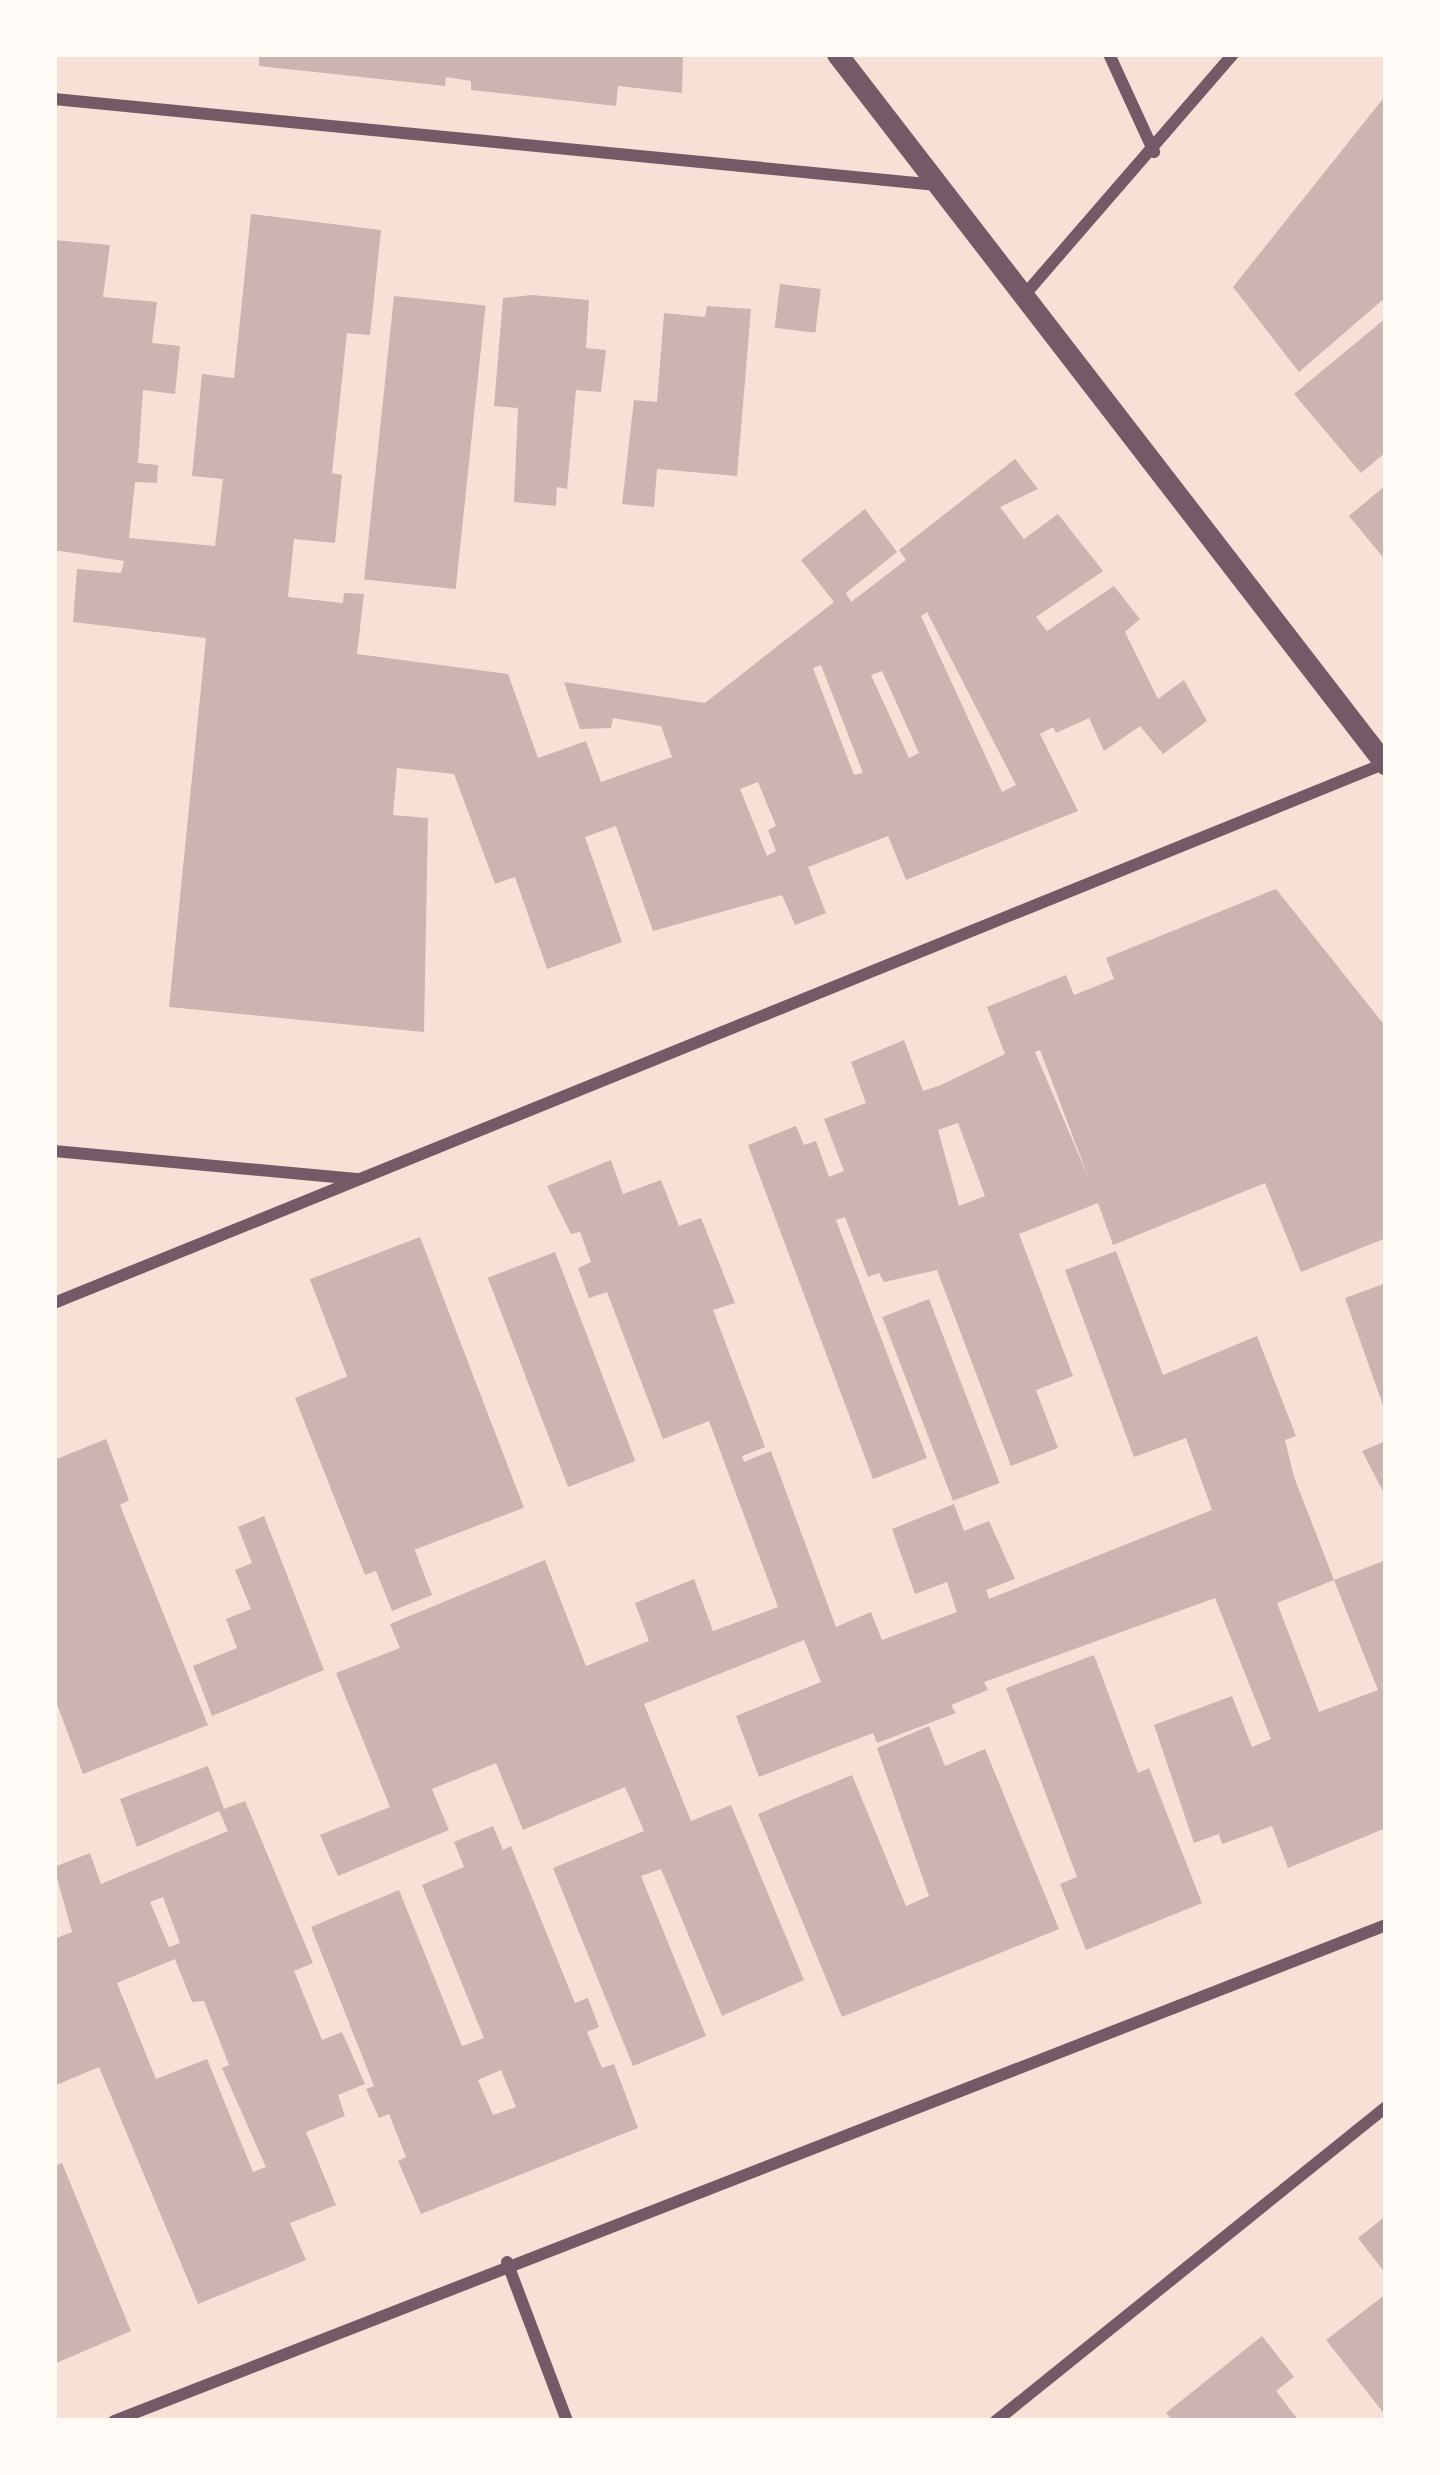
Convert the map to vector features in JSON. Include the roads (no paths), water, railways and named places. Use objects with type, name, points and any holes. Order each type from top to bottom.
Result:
[{"type":"street","points":[[54,1303],[1386,763],[1028,292],[837,54]]},
{"type":"street","points":[[1109,54],[1154,152]]},
{"type":"street","points":[[1028,292],[1154,152],[1233,54]]},
{"type":"street","points":[[54,99],[945,186]]},
{"type":"street","points":[[54,1151],[363,1180]]},
{"type":"street","points":[[114,2421],[507,2262],[1386,1925]]},
{"type":"street","points":[[996,2421],[1386,2107]]},
{"type":"street","points":[[507,2262],[567,2421]]}]
